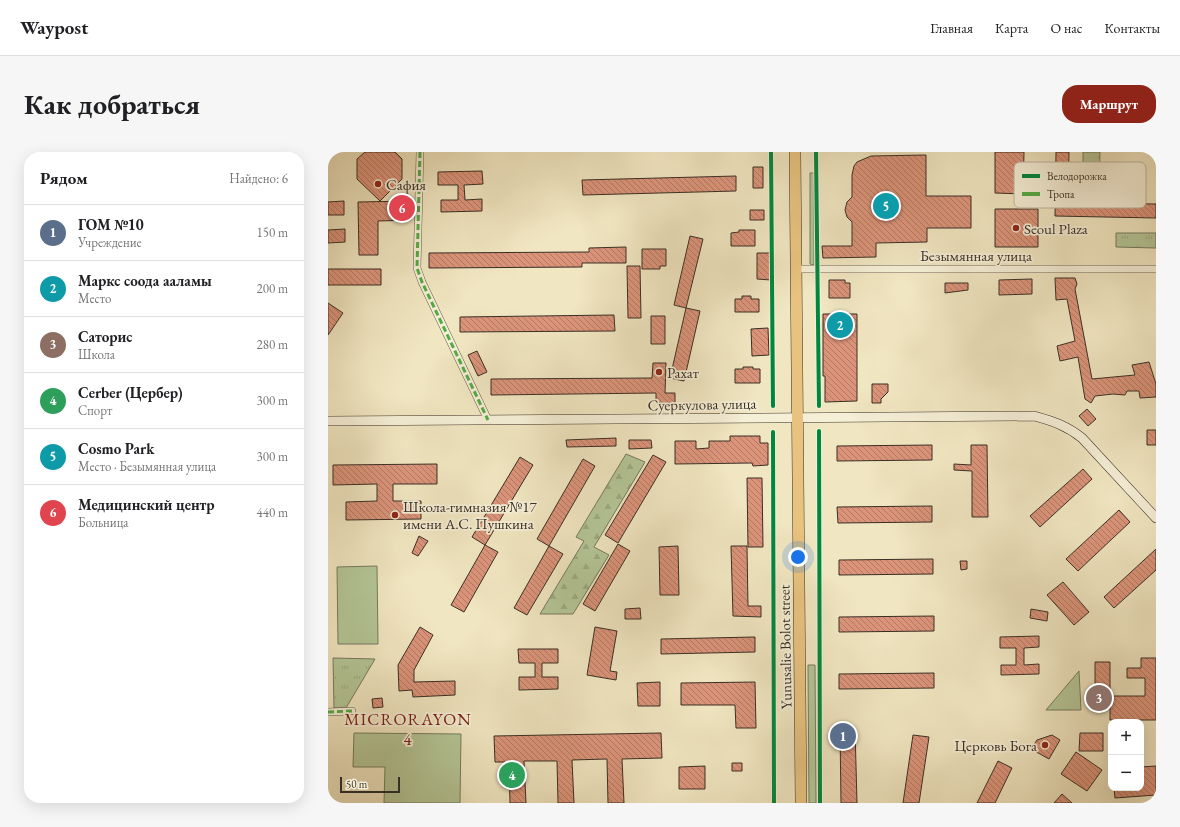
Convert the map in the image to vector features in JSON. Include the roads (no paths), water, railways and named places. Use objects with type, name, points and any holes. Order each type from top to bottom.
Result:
[{"type":"main road","name":"Yunusalie Bolot street","points":[[795,152],[801,803]]},
{"type":"main road","name":"Суеркулова улица","points":[[328,421],[1005,415],[1034,416],[1069,427],[1082,438],[1156,518]]},
{"type":"street","points":[[420,152],[417,268],[422,282],[488,420]]},
{"type":"street","name":"Безымянная улица","points":[[796,269],[1156,269]]},
{"type":"street","points":[[328,712],[352,711]]},
{"type":"place","name":"Сафия","points":[[378,184]]},
{"type":"place","name":"Cosmo Park","points":[[886,206]]},
{"type":"place","name":"Медицинский центр","points":[[402,208]]},
{"type":"place","name":"Seoul Plaza","points":[[1016,228]]},
{"type":"place","name":"Маркс соода ааламы","points":[[840,325]]},
{"type":"place","name":"Рахат","points":[[659,372]]},
{"type":"place","name":"Школа-гимназия №17 имени А.С. Пушкина","points":[[395,515]]},
{"type":"place","name":"Саторис","points":[[1099,698]]},
{"type":"place","name":"ГОМ №10","points":[[843,736]]},
{"type":"place","name":"Церковь Бога","points":[[1045,745]]},
{"type":"place","name":"Cerber (Цербер)","points":[[512,775]]},
{"type":"district","name":"MICRORAYON 4","points":[[408,729]]}]
